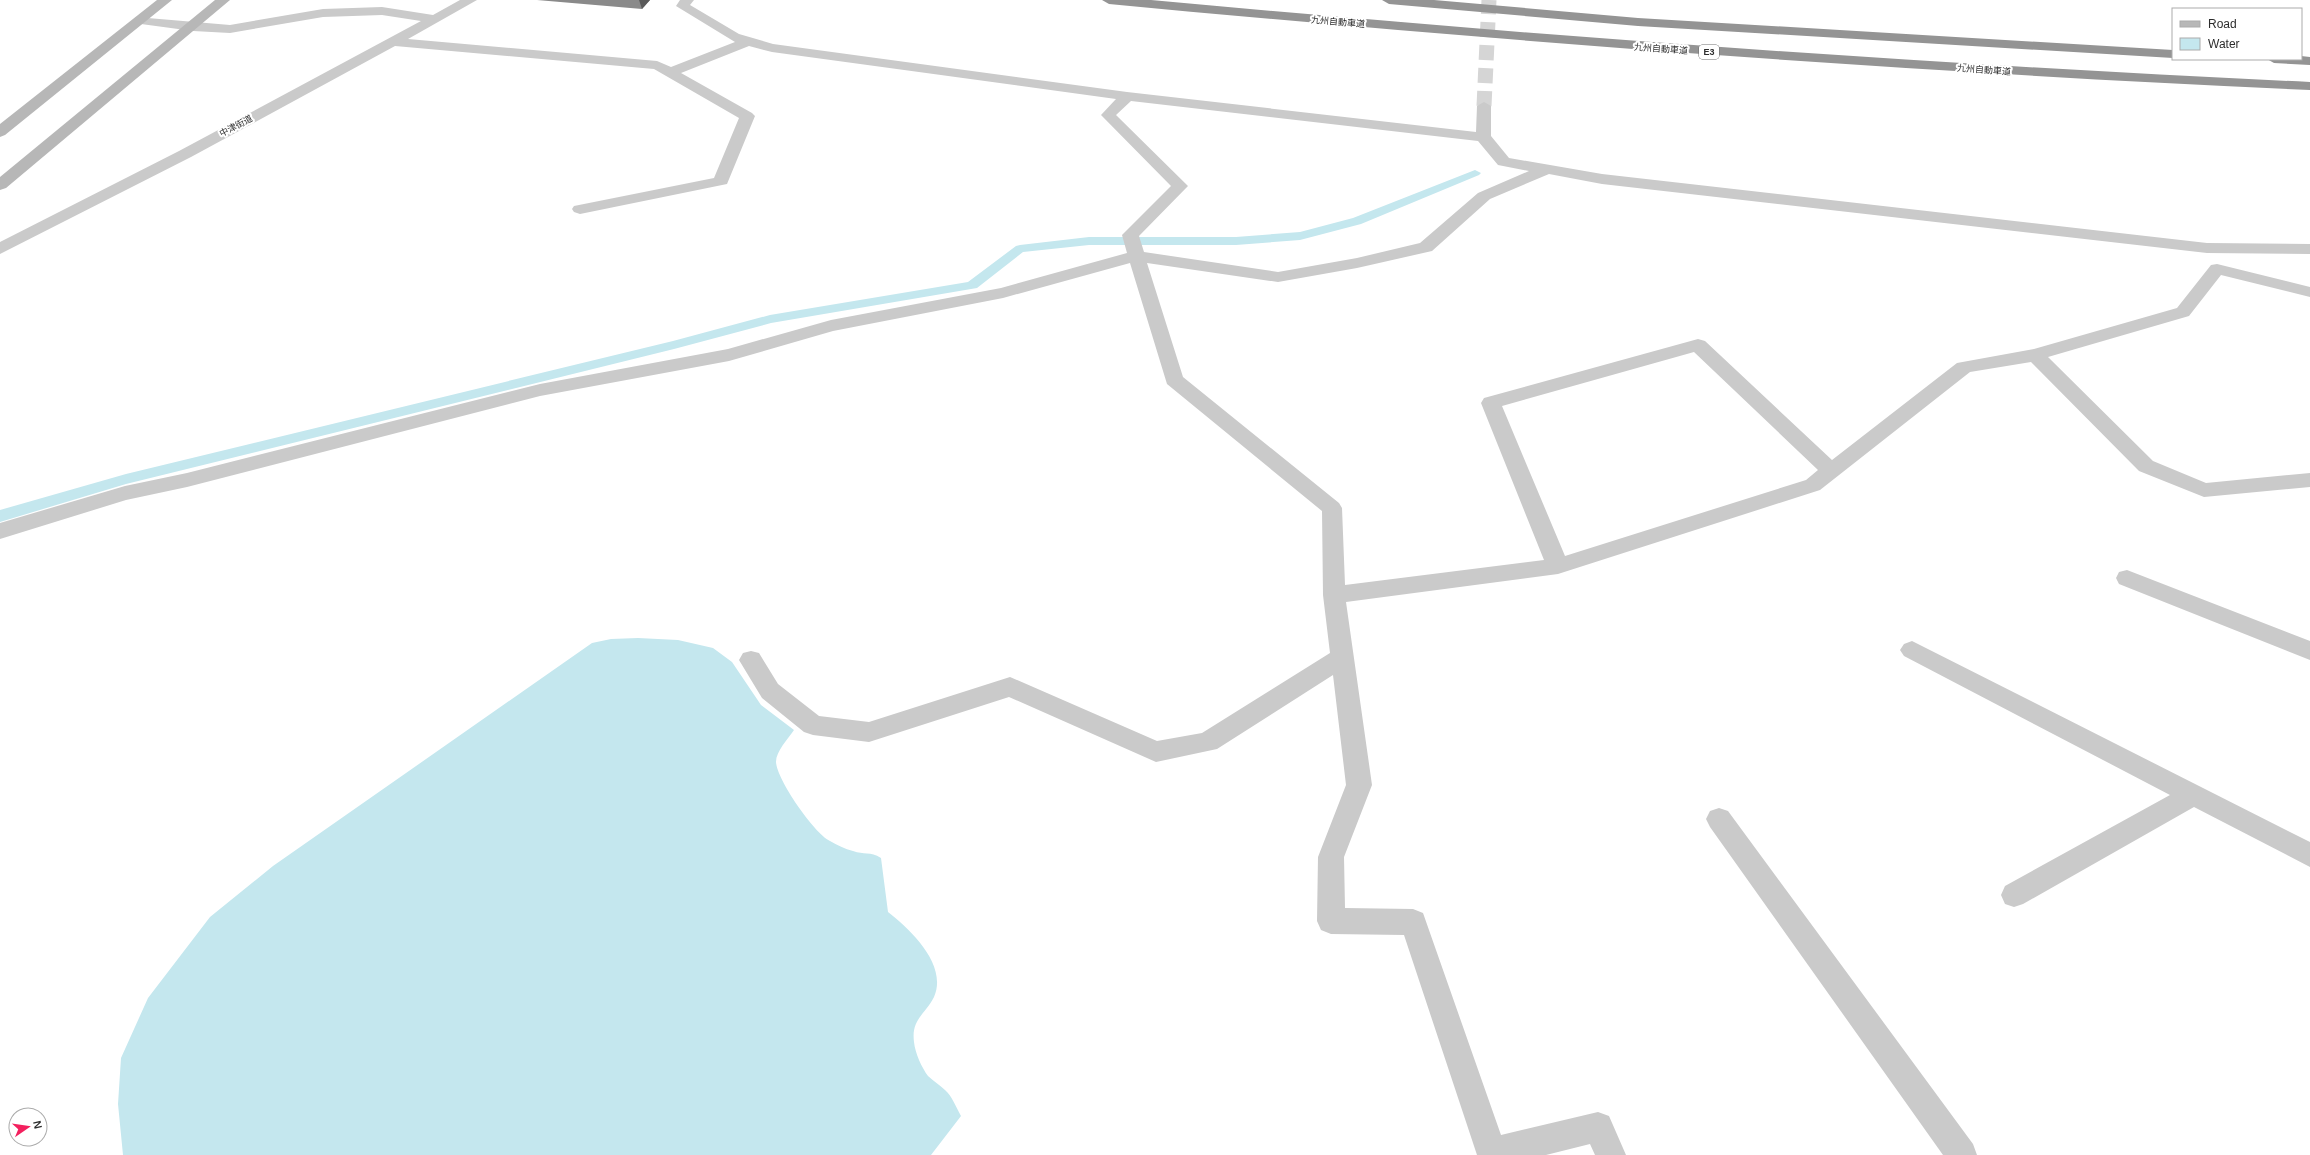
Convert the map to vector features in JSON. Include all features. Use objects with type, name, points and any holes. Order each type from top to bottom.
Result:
[{"type":"highway","name":"九州自動車道","points":[[1109,0],[1656,49],[2063,76],[2310,86]]},
{"type":"highway","points":[[1389,0],[1638,22],[2172,54]]},
{"type":"highway","points":[[2292,60],[2310,61]]},
{"type":"street","points":[[0,132],[165,0]]},
{"type":"street","points":[[0,184],[193,27],[223,0]]},
{"type":"street","name":"中津街道","points":[[0,249],[185,154],[470,0]]},
{"type":"street","points":[[686,0],[683,6],[734,37],[772,48],[1128,96],[1483,137]]},
{"type":"street","points":[[141,20],[193,27],[230,28],[323,13],[382,10],[435,19]]},
{"type":"street","points":[[671,72],[749,41]]},
{"type":"street","points":[[392,42],[657,65],[747,116],[721,181],[580,209]]},
{"type":"street","points":[[1128,96],[1108,115],[1180,186],[1130,235],[1174,380],[1332,508],[1334,595],[1358,785],[1330,857],[1331,921],[1413,922],[1492,1153],[1598,1127],[1611,1155]]},
{"type":"street","points":[[1484,106],[1483,137],[1504,162],[1602,179],[2207,248],[2310,249]]},
{"type":"street","points":[[0,530],[125,493],[187,480],[540,390],[729,355],[830,326],[1003,293],[1136,256],[1278,276],[1357,263],[1426,247],[1484,196],[1548,169]]},
{"type":"street","points":[[2207,248],[2217,269]]},
{"type":"street","points":[[1334,595],[1558,566],[1813,485],[1964,367],[2035,355],[2183,312],[2217,269]]},
{"type":"street","points":[[2217,269],[2310,292]]},
{"type":"street","points":[[1558,566],[1491,403],[1698,345],[1831,471]]},
{"type":"street","points":[[2035,355],[2146,466],[2204,490],[2310,480]]},
{"type":"street","points":[[2127,578],[2310,651]]},
{"type":"street","points":[[1912,650],[2310,855]]},
{"type":"street","points":[[751,660],[770,691],[812,725],[869,732],[1010,687],[1156,752],[1208,742],[1342,658]]},
{"type":"street","points":[[2014,895],[2193,795]]},
{"type":"street","points":[[1719,819],[1962,1155]]},
{"type":"water","points":[[638,638],[678,640],[713,648],[732,662],[761,705],[794,730],[780,749],[776,762],[778,770],[789,793],[806,817],[823,836],[841,847],[881,858],[888,912],[907,928],[925,949],[932,961],[936,973],[937,985],[934,997],[917,1022],[915,1028],[914,1042],[916,1051],[921,1065],[928,1076],[943,1088],[952,1098],[961,1116],[931,1155],[123,1155],[118,1104],[121,1058],[148,998],[210,917],[273,866],[592,643],[611,639]]},
{"type":"waterway","points":[[0,516],[126,479],[240,452],[484,390],[674,345],[770,319],[972,285],[1020,249],[1089,241],[1236,241],[1300,236],[1357,221],[1475,173]]},
{"type":"tunnel","points":[[1484,106],[1489,0]]}]
